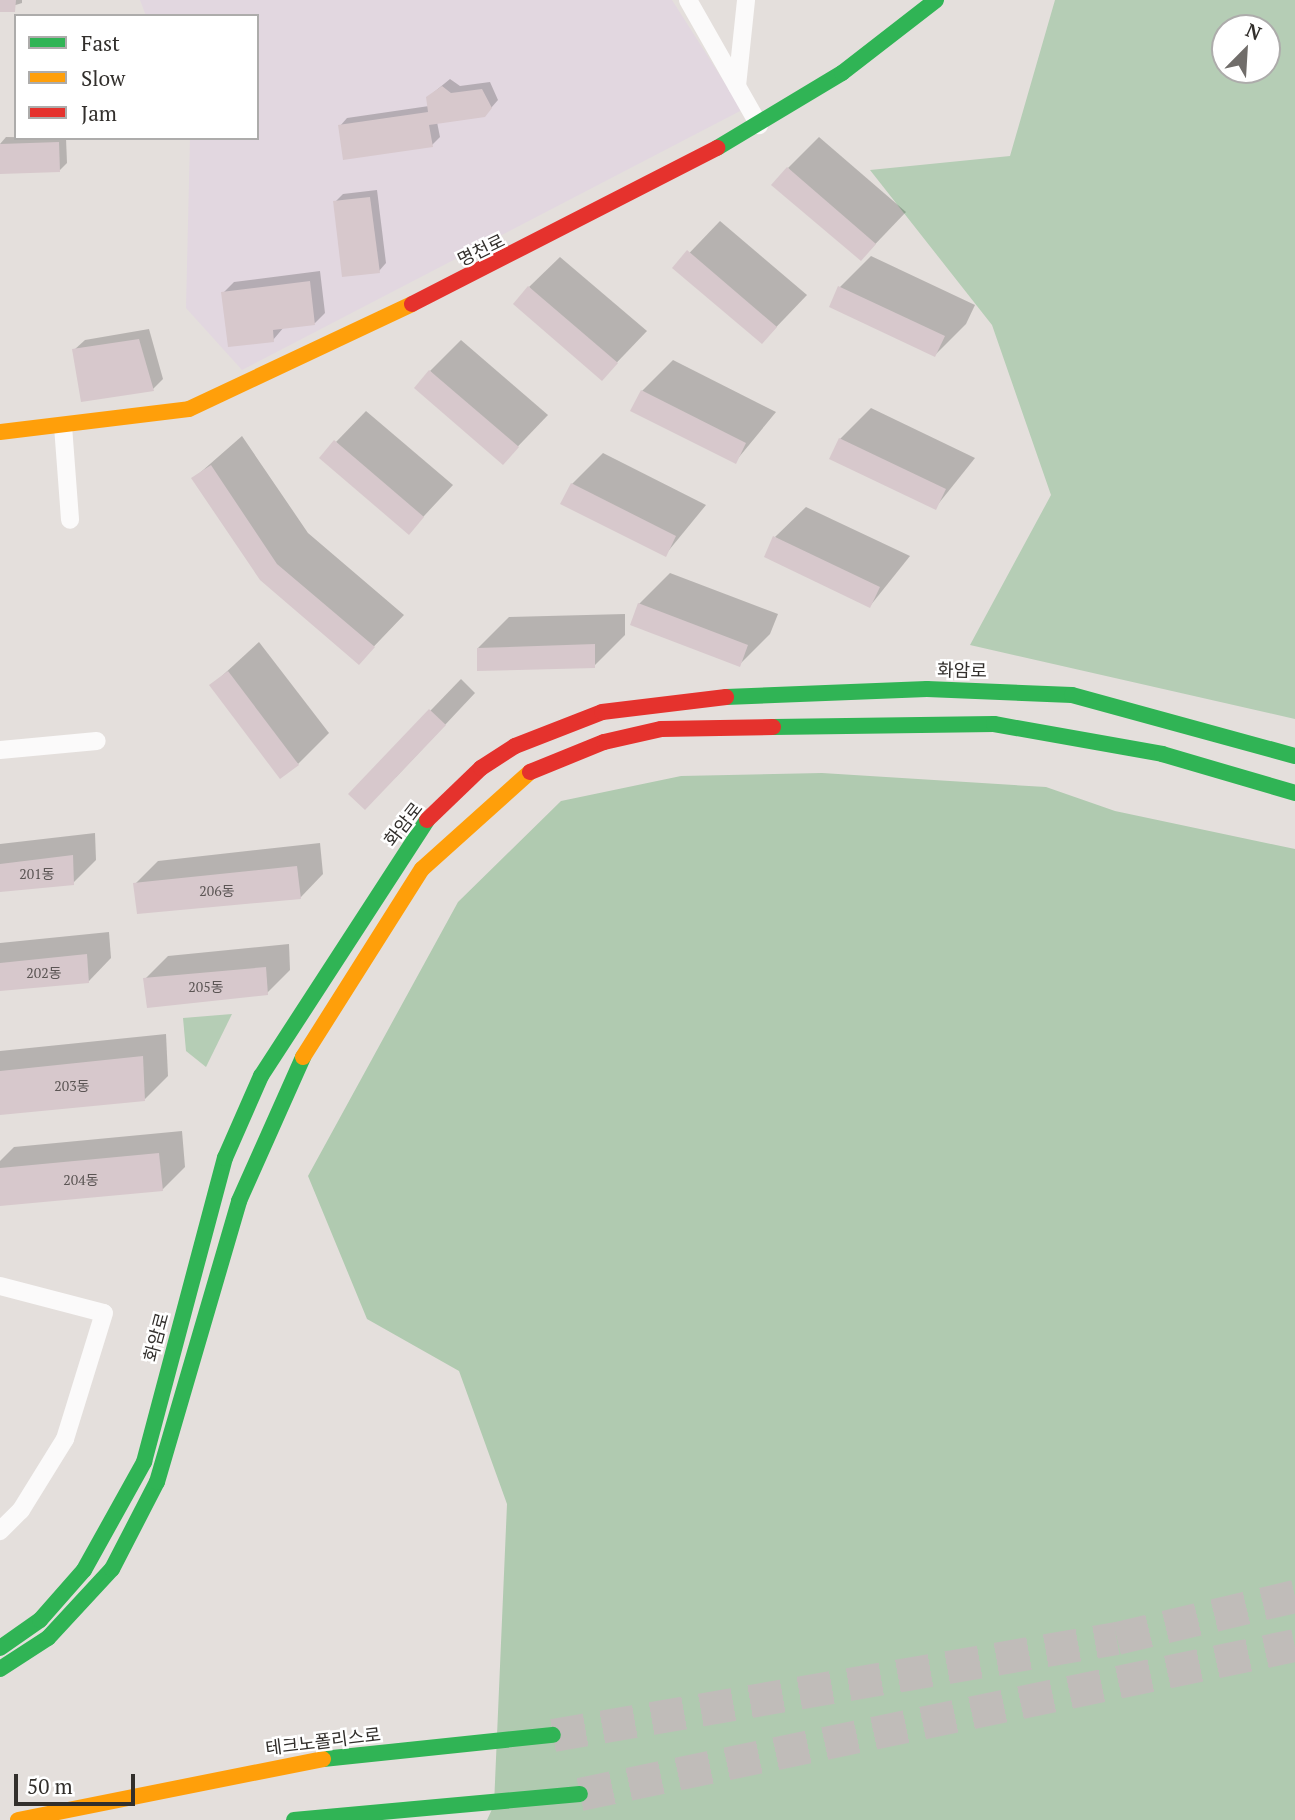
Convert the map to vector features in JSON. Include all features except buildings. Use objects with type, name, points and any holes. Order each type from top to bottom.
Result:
[{"type":"main road","name":"명천로","points":[[0,432],[189,409],[229,393],[559,233],[758,125],[916,19],[936,0]]},
{"type":"main road","name":"화암로","points":[[0,1648],[40,1619],[84,1570],[145,1462],[225,1158],[261,1076],[419,831],[481,768],[515,746],[602,712],[760,693],[927,689],[1072,695],[1295,756]]},
{"type":"main road","points":[[0,1669],[48,1637],[112,1569],[157,1482],[239,1201],[293,1072],[422,869],[517,778],[604,742],[661,729],[994,724],[1162,754],[1295,793]]},
{"type":"main road","name":"테크노폴리스로","points":[[18,1820],[279,1764],[553,1735]]},
{"type":"main road","points":[[294,1820],[580,1794]]},
{"type":"street","points":[[688,0],[758,125]]},
{"type":"street","points":[[737,86],[746,0]]},
{"type":"street","points":[[916,19],[922,0]]},
{"type":"street","points":[[63,426],[70,520]]},
{"type":"street","points":[[0,750],[97,741]]},
{"type":"street","points":[[0,1286],[104,1313],[65,1439],[0,1531]]},
{"type":"shaded area","points":[[140,0],[672,0],[742,110],[242,370],[186,308],[190,140],[259,140],[259,14],[145,14]]},
{"type":"green space","points":[[1055,0],[1295,0],[1295,719],[970,645],[1051,495],[992,325],[870,170],[1010,156]]},
{"type":"green space","points":[[822,773],[1046,787],[1115,811],[1295,849],[1295,1820],[487,1820],[494,1805],[507,1504],[459,1371],[367,1319],[308,1176],[458,902],[561,801],[681,776]]},
{"type":"green space","points":[[232,1014],[206,1067],[186,1051],[183,1018]]},
{"type":"tunnel","points":[[553,1735],[1117,1638],[1295,1596]]},
{"type":"tunnel","points":[[580,1794],[1295,1645]]},
{"type":"traffic: fast","points":[[717,148],[842,73],[936,0]]},
{"type":"traffic: fast","points":[[726,697],[927,689],[1072,695],[1295,756]]},
{"type":"traffic: fast","points":[[773,727],[994,724],[1162,754],[1295,793]]},
{"type":"traffic: fast","points":[[0,1648],[40,1620],[84,1570],[144,1462],[225,1158],[261,1076],[427,820]]},
{"type":"traffic: fast","points":[[0,1669],[48,1638],[112,1569],[157,1482],[239,1201],[303,1057]]},
{"type":"traffic: fast","points":[[323,1759],[553,1735]]},
{"type":"traffic: fast","points":[[294,1820],[580,1794]]},
{"type":"traffic: slow","points":[[0,432],[189,409],[412,304]]},
{"type":"traffic: slow","points":[[303,1057],[422,869],[530,772]]},
{"type":"traffic: slow","points":[[18,1820],[323,1759]]},
{"type":"traffic: jam","points":[[412,304],[717,148]]},
{"type":"traffic: jam","points":[[427,820],[481,768],[515,746],[602,712],[726,697]]},
{"type":"traffic: jam","points":[[530,772],[604,742],[661,729],[773,727]]}]
